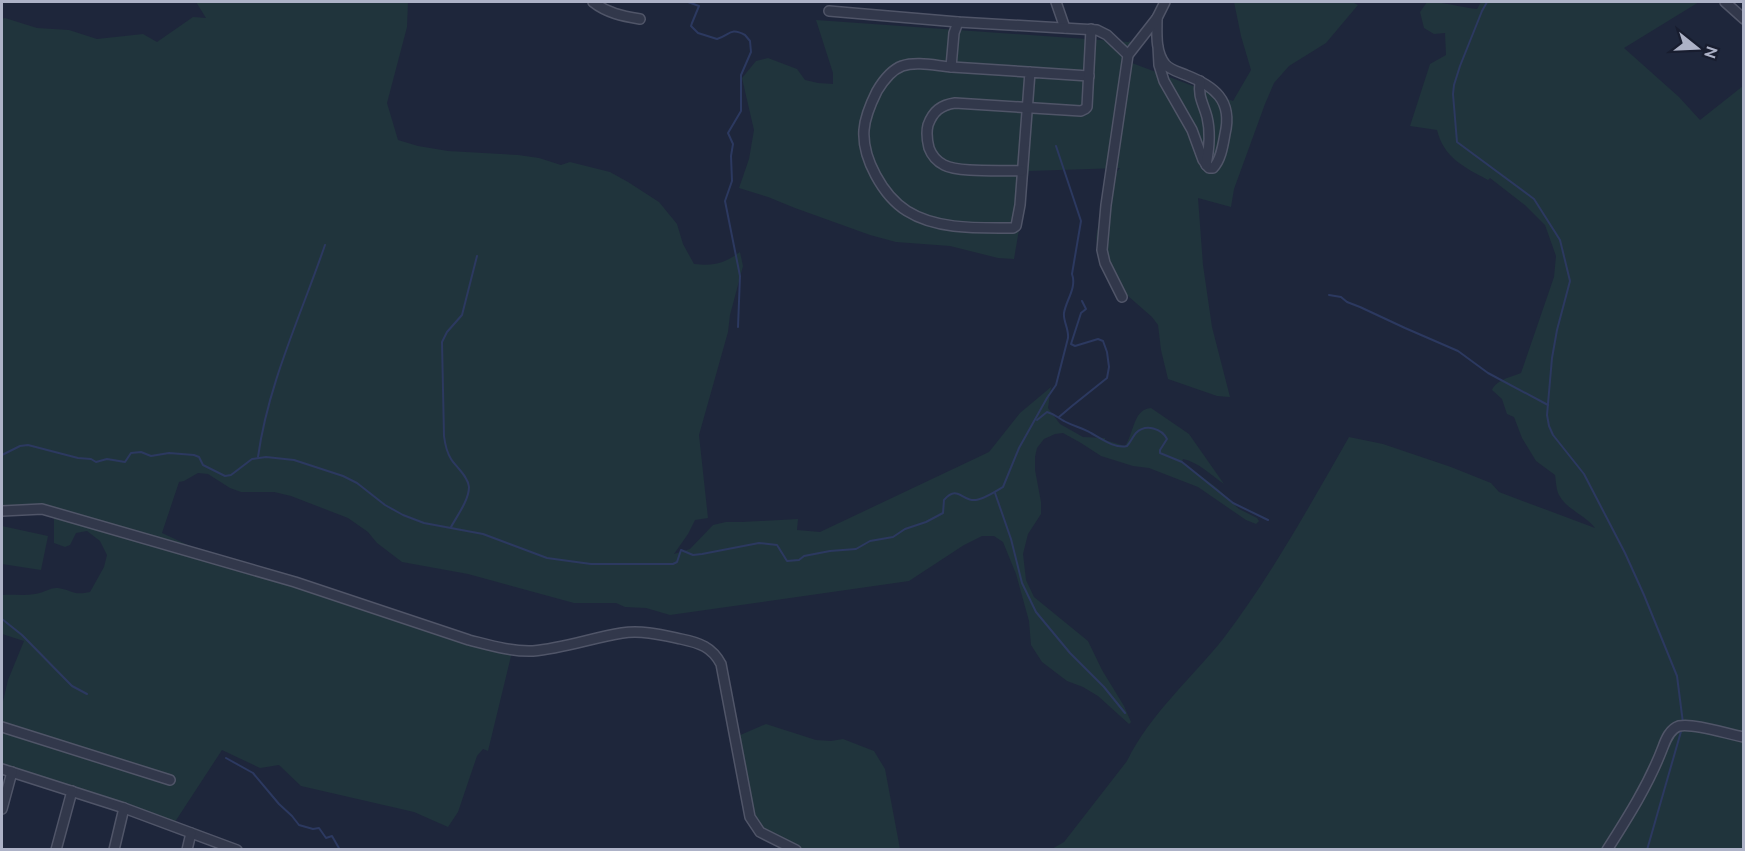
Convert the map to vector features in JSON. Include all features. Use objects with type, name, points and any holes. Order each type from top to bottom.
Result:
[{"type":"street","points":[[593,2],[603,10],[615,15],[640,19]]},
{"type":"street","points":[[1056,2],[1065,28]]},
{"type":"street","points":[[1122,297],[1105,263],[1102,243],[1106,205],[1128,55],[1157,18],[1165,2]]},
{"type":"street","points":[[1725,2],[1743,20]]},
{"type":"street","points":[[829,12],[1091,29],[1104,33],[1128,55]]},
{"type":"street","points":[[1157,18],[1158,46],[1159,65],[1164,81],[1188,121],[1206,165],[1213,168],[1216,165],[1227,127],[1227,113],[1219,96],[1209,85],[1167,66],[1158,46]]},
{"type":"street","points":[[951,67],[953,39],[958,22]]},
{"type":"street","points":[[1022,171],[958,169],[936,161],[926,132],[933,116],[944,105],[955,103],[1085,110],[1091,29]]},
{"type":"street","points":[[1030,72],[1016,226],[1013,228],[958,226],[936,223],[907,212],[884,190],[873,170],[864,131],[871,103],[880,87],[897,68],[912,64],[951,67],[1030,72],[1089,76]]},
{"type":"street","points":[[1200,81],[1199,97],[1208,124],[1209,144],[1206,165]]},
{"type":"street","points":[[2,511],[42,508],[295,582],[499,648],[531,651],[623,633],[645,632],[700,643],[709,648],[721,664],[750,817],[760,832],[796,849]]},
{"type":"street","points":[[1607,849],[1649,780],[1666,739],[1673,729],[1680,726],[1692,726],[1743,737]]},
{"type":"street","points":[[2,727],[170,780]]},
{"type":"street","points":[[2,769],[124,808],[237,849]]},
{"type":"street","points":[[2,808],[12,772]]},
{"type":"street","points":[[56,849],[72,791]]},
{"type":"street","points":[[114,849],[124,808]]},
{"type":"street","points":[[187,849],[191,833]]},
{"type":"shaded area","points":[[196,2],[408,2],[407,27],[387,103],[398,140],[448,151],[518,155],[539,158],[561,165],[570,162],[610,172],[659,202],[677,224],[683,244],[694,264],[719,263],[740,252],[743,266],[730,315],[728,332],[699,435],[708,518],[695,520],[674,554],[690,549],[713,525],[726,522],[798,519],[797,530],[820,532],[989,452],[1020,413],[1051,387],[1048,408],[1060,424],[1083,437],[1105,438],[1105,440],[1125,446],[1137,417],[1145,409],[1151,408],[1189,434],[1224,484],[1194,463],[1183,459],[1182,462],[1217,488],[1239,509],[1259,521],[1256,524],[1246,520],[1198,487],[1149,468],[1133,466],[1101,456],[1063,433],[1044,439],[1037,448],[1035,470],[1041,514],[1028,534],[1023,554],[1026,580],[1034,597],[1088,641],[1102,670],[1124,706],[1131,722],[1129,724],[1098,696],[1067,681],[1042,662],[1031,645],[1029,621],[1016,574],[1003,542],[994,536],[982,536],[964,545],[909,581],[670,615],[646,608],[625,607],[616,603],[574,603],[468,574],[402,562],[348,518],[291,496],[274,492],[241,492],[208,474],[198,473],[179,482],[162,533],[192,547],[512,652],[488,751],[483,749],[477,756],[458,812],[448,827],[414,812],[301,786],[279,765],[260,768],[222,750],[171,828],[2,770],[2,706],[8,680],[24,641],[2,634],[2,595],[31,595],[55,588],[76,593],[90,592],[104,567],[107,555],[100,541],[87,531],[76,533],[70,545],[65,547],[54,543],[54,509],[2,510],[2,19],[37,28],[69,30],[97,39],[143,34],[157,42],[193,17],[206,18]]},
{"type":"shaded area","points":[[1234,2],[1352,2],[1358,5],[1326,43],[1289,66],[1274,83],[1234,189],[1231,207],[1198,198],[1203,265],[1212,327],[1230,397],[1217,396],[1168,379],[1158,325],[1119,285],[1098,250],[1096,238],[1109,180],[1120,168],[1029,171],[1014,259],[998,258],[950,246],[896,242],[870,235],[739,188],[749,159],[754,130],[742,78],[756,61],[768,58],[797,69],[805,80],[833,84],[833,73],[816,20],[1129,42],[1130,40],[1132,63],[1233,101],[1251,70]]},
{"type":"shaded area","points":[[1427,2],[1477,9],[1481,2],[1699,2],[1624,48],[1679,97],[1700,120],[1743,86],[1743,849],[1050,850],[1064,842],[1127,761],[1159,712],[1211,654],[1241,615],[1289,540],[1349,437],[1383,444],[1451,467],[1491,483],[1499,492],[1595,528],[1562,500],[1557,490],[1555,475],[1536,461],[1522,438],[1514,417],[1507,414],[1502,399],[1492,390],[1500,381],[1521,373],[1554,277],[1556,256],[1545,225],[1526,206],[1490,178],[1488,180],[1456,161],[1440,140],[1437,130],[1410,126],[1430,64],[1446,55],[1445,33],[1434,34],[1424,28],[1420,12]]},
{"type":"shaded area","points":[[2,526],[48,536],[41,570],[2,564]]},
{"type":"shaded area","points":[[766,724],[816,740],[843,739],[874,751],[885,769],[900,849],[797,849],[753,824],[738,736]]},
{"type":"waterway","points":[[688,2],[699,6],[691,26],[698,33],[717,39],[730,32],[736,32],[745,35],[750,41],[751,52],[741,75],[741,111],[728,133],[733,144],[732,181],[725,201],[740,276],[738,327]]},
{"type":"waterway","points":[[1487,2],[1454,85],[1457,142],[1534,199],[1560,240],[1570,281],[1552,358],[1547,415],[1549,426],[1553,435],[1584,474],[1644,595],[1677,676],[1683,723]]},
{"type":"waterway","points":[[2,455],[20,446],[28,445],[96,462],[107,459],[125,462],[131,453],[141,452],[151,456],[169,453],[194,455],[199,457],[203,465],[225,476],[231,475],[252,459],[266,457],[294,460],[343,476],[357,483],[385,505],[424,523],[483,534],[547,558],[591,564],[673,564],[677,562],[681,550],[693,555],[759,543],[777,545],[787,561],[830,551],[856,549],[870,541],[893,537],[905,529],[943,513],[944,500],[949,495],[957,493],[976,500],[1003,487],[1019,448],[1056,385],[1068,338],[1064,313],[1073,284],[1072,274],[1081,221],[1056,146]]},
{"type":"waterway","points":[[258,457],[277,376],[325,245]]},
{"type":"waterway","points":[[451,527],[465,502],[469,487],[464,475],[449,456],[445,445],[442,342],[447,332],[462,315],[477,256]]},
{"type":"waterway","points":[[1329,295],[1341,297],[1347,302],[1458,351],[1488,373],[1548,405]]},
{"type":"waterway","points":[[1059,417],[1107,378],[1109,367],[1103,341],[1098,339],[1075,346],[1071,344],[1081,313],[1086,309],[1082,301]]},
{"type":"waterway","points":[[1037,420],[1047,412],[1109,443],[1122,447],[1127,446],[1135,434],[1144,428],[1158,430],[1167,439],[1160,453],[1182,462],[1233,503],[1268,520]]},
{"type":"waterway","points":[[995,493],[1011,539],[1022,583],[1036,612],[1125,713]]},
{"type":"waterway","points":[[2,619],[22,635],[72,686],[87,694]]},
{"type":"waterway","points":[[1647,850],[1682,728]]},
{"type":"waterway","points":[[226,758],[253,773],[299,825],[313,829],[319,828],[326,838],[332,836],[340,850]]}]
